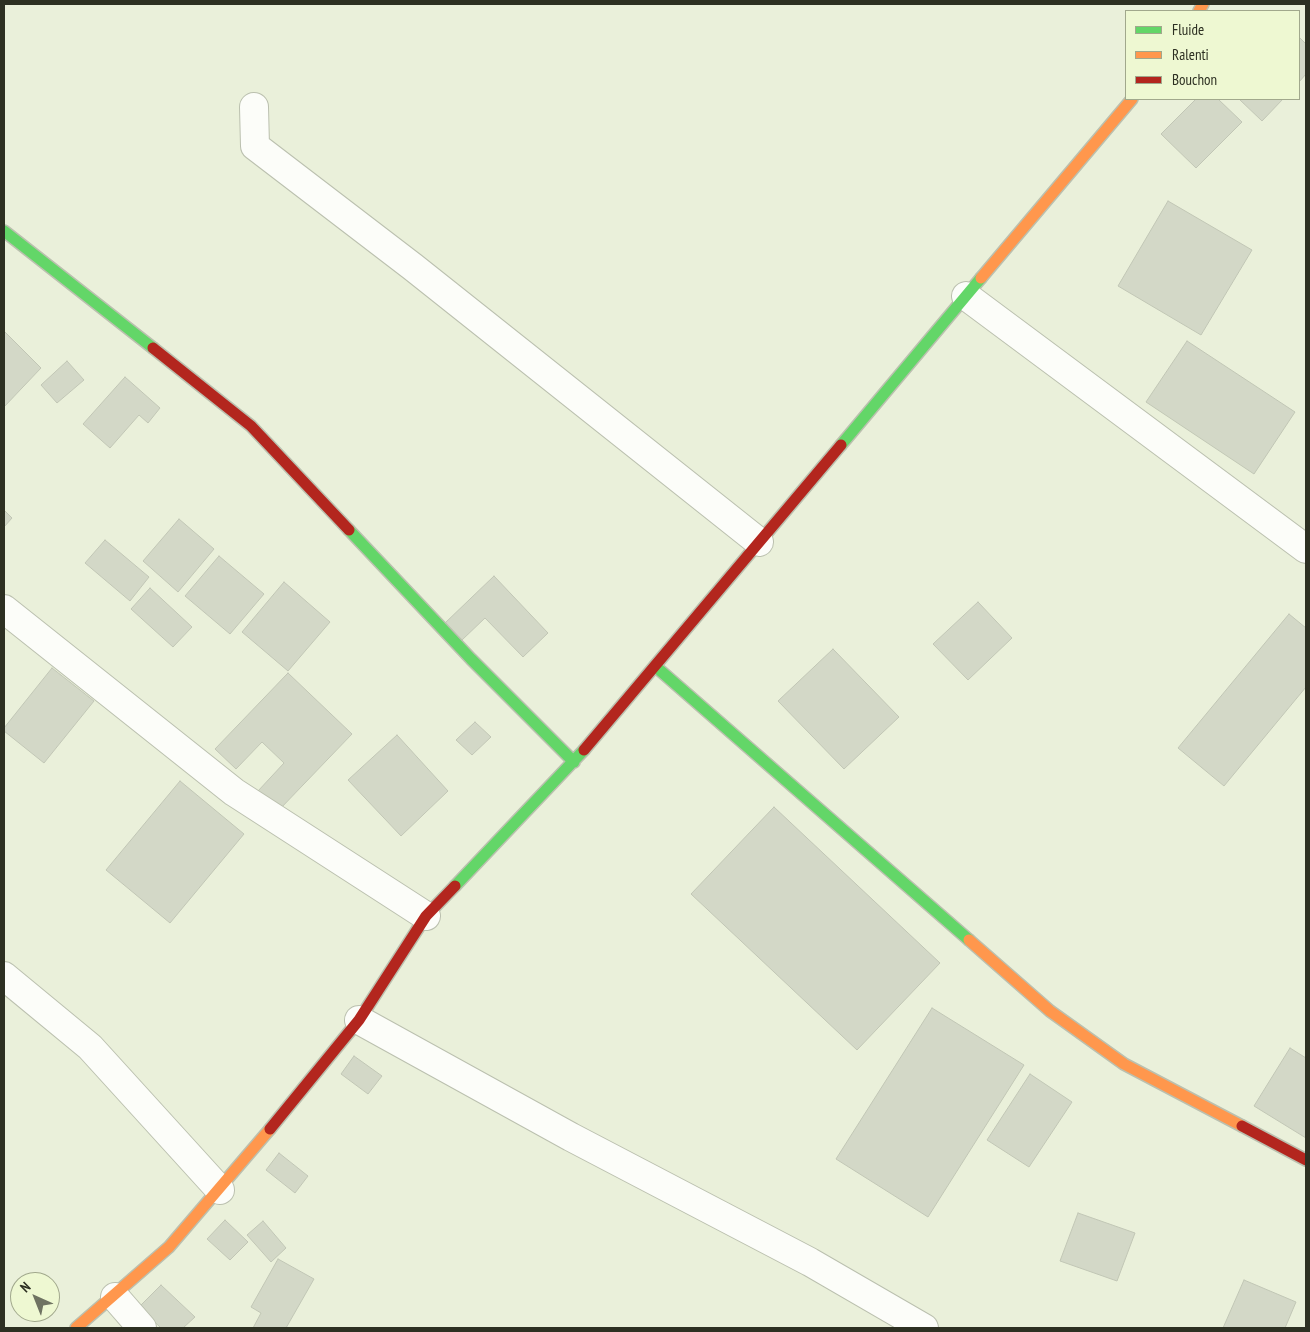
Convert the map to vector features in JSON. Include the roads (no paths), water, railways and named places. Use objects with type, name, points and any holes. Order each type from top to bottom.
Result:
[{"type":"street","points":[[76,1328],[169,1247],[220,1190],[359,1020],[426,916],[574,762],[1131,100]]},
{"type":"street","points":[[254,107],[255,146],[413,266],[758,542]]},
{"type":"street","points":[[4,231],[251,426],[471,659],[574,762]]},
{"type":"street","points":[[966,296],[1306,550]]},
{"type":"street","points":[[4,609],[234,792],[426,916]]},
{"type":"street","points":[[655,666],[1050,1012],[1124,1064],[1306,1160]]},
{"type":"street","points":[[4,976],[90,1047],[220,1190]]},
{"type":"street","points":[[359,1020],[571,1138],[810,1262],[924,1328]]},
{"type":"street","points":[[115,1296],[142,1328]]}]
